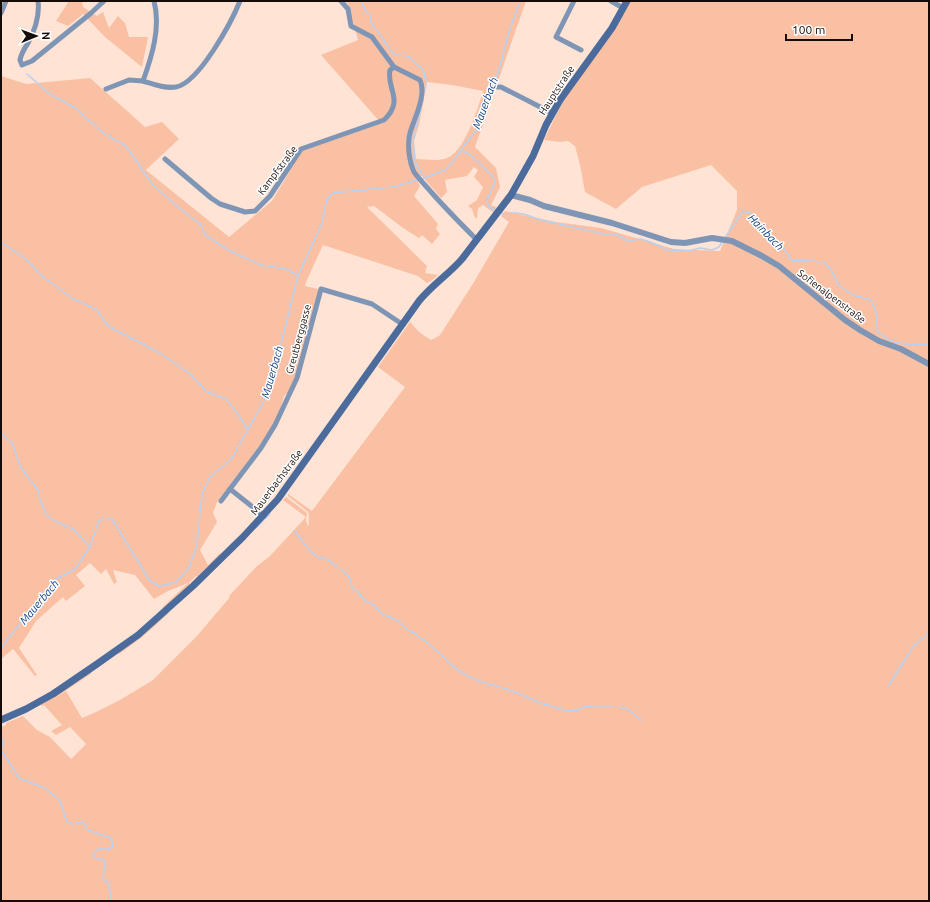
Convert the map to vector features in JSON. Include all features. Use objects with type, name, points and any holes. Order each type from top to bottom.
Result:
[{"type":"main road","name":"Hauptstraße","points":[[511,195],[533,156],[552,113],[571,84],[612,28],[625,4]]},
{"type":"main road","name":"Mauerbachstraße","points":[[1,720],[26,709],[53,694],[138,635],[193,586],[264,516],[278,499],[426,292],[458,264],[511,195]]},
{"type":"street","points":[[1,13],[6,1]]},
{"type":"street","points":[[38,1],[39,12],[34,31],[21,55],[20,60],[22,65],[32,61],[104,1]]},
{"type":"street","points":[[143,81],[155,36],[157,20],[154,1]]},
{"type":"street","points":[[106,89],[129,80],[143,81],[166,87],[177,87],[184,84],[194,75],[211,53],[232,18],[240,1]]},
{"type":"street","points":[[341,1],[348,9],[351,26],[372,37],[394,67],[420,80],[421,90],[418,108],[408,139],[412,166],[424,185],[456,220],[476,239]]},
{"type":"street","points":[[574,1],[556,37],[581,50]]},
{"type":"street","points":[[611,1],[625,4]]},
{"type":"street","name":"Kampfstraße","points":[[166,159],[220,204],[245,212],[255,211],[270,196],[301,149],[384,120],[390,114],[394,104],[393,91],[389,76],[390,70],[394,67]]},
{"type":"street","points":[[497,87],[501,87],[552,113]]},
{"type":"street","name":"Sofienalpenstraße","points":[[511,195],[530,200],[544,206],[612,223],[671,242],[685,243],[708,238],[717,238],[741,245],[771,261],[820,298],[845,320],[860,330],[929,364]]},
{"type":"street","name":"Greutberggasse","points":[[221,501],[261,448],[275,426],[298,378],[321,289],[372,304],[402,324]]},
{"type":"street","points":[[230,489],[264,516]]},
{"type":"shaded area","points":[[69,1],[82,1],[83,7],[97,16],[103,12],[109,28],[118,16],[125,23],[129,37],[148,37],[142,67],[105,37],[83,14],[68,26],[56,21]]},
{"type":"shaded area","points":[[346,1],[526,1],[475,147],[496,168],[500,187],[491,205],[498,208],[494,213],[483,205],[478,208],[477,218],[475,218],[472,209],[468,206],[477,200],[483,187],[474,177],[478,170],[474,167],[467,176],[445,180],[447,192],[441,198],[422,176],[416,178],[420,186],[414,196],[438,224],[436,229],[440,234],[432,244],[422,235],[419,238],[403,228],[374,206],[367,207],[427,266],[425,273],[438,275],[427,283],[418,276],[323,245],[305,286],[318,289],[318,294],[296,377],[289,392],[284,396],[280,410],[265,438],[217,502],[213,513],[217,522],[200,550],[208,565],[220,553],[221,554],[197,577],[196,576],[189,583],[190,585],[163,609],[162,608],[188,583],[168,591],[154,599],[135,575],[113,570],[117,582],[114,584],[106,569],[101,574],[90,563],[76,575],[85,586],[66,601],[63,597],[36,621],[19,648],[37,675],[35,676],[13,649],[1,659],[1,76],[26,84],[90,78],[145,127],[162,122],[179,139],[146,170],[229,237],[272,201],[302,151],[381,123],[321,55],[358,40]],"holes":[[[427,82],[483,91],[469,130],[458,149],[451,156],[441,160],[416,159],[414,141],[419,125]]]},
{"type":"shaded area","points":[[630,1],[929,1],[929,901],[1,901],[1,727],[6,725],[6,723],[23,716],[37,730],[50,737],[71,759],[86,744],[70,727],[56,735],[51,731],[62,725],[44,705],[42,706],[41,704],[90,672],[92,673],[53,699],[66,691],[82,718],[120,700],[153,680],[196,637],[230,597],[229,596],[256,567],[270,556],[306,517],[283,500],[286,497],[307,513],[306,521],[308,526],[308,512],[288,496],[288,494],[312,511],[405,387],[378,367],[410,322],[419,332],[431,340],[439,336],[474,282],[509,222],[501,216],[505,211],[556,222],[601,228],[674,249],[720,251],[737,210],[737,191],[711,165],[642,187],[616,209],[585,192],[575,146],[568,141],[560,142],[544,140],[566,95]]},
{"type":"shaded area","points":[[168,612],[169,613],[141,638],[119,654],[118,652]]},
{"type":"waterway","points":[[361,1],[366,12],[370,16],[371,23],[391,51],[395,55],[408,56],[424,72],[426,83],[424,92]]},
{"type":"waterway","name":"Mauerbach","points":[[422,179],[447,169],[476,130],[499,69],[509,32],[520,1]]},
{"type":"waterway","points":[[27,74],[50,94],[74,107],[103,133],[126,146],[152,184],[201,225],[205,235],[230,251],[261,265],[286,269],[297,275]]},
{"type":"waterway","points":[[421,108],[413,141],[415,162],[424,178]]},
{"type":"waterway","name":"Hainbach","points":[[459,151],[468,153],[493,176],[495,182],[487,200],[489,207],[496,211]]},
{"type":"waterway","name":"Mauerbach","points":[[1,648],[54,580],[75,569],[90,547],[99,520],[112,519],[150,581],[159,586],[175,583],[189,568],[197,544],[202,494],[210,477],[232,458],[265,399],[276,365],[298,276],[322,223],[327,199],[333,193],[393,187],[418,180]]},
{"type":"waterway","name":"Hainbach","points":[[724,239],[743,211],[750,213],[758,225],[783,248],[792,260],[824,262],[832,271],[838,285],[853,295],[871,300],[877,315],[877,331],[882,335],[888,339],[900,343],[913,345],[926,344],[929,346]]},
{"type":"waterway","name":"Hainbach","points":[[500,212],[504,214],[524,214],[541,220],[604,234],[616,234],[628,241],[641,239],[668,250],[688,251],[700,248],[712,250],[719,247],[722,242]]},
{"type":"waterway","points":[[1,242],[26,259],[42,276],[72,298],[97,310],[108,326],[160,353],[189,373],[207,392],[226,399],[248,430]]},
{"type":"waterway","points":[[1,433],[12,443],[21,468],[38,490],[46,515],[73,529],[89,546]]},
{"type":"waterway","points":[[256,528],[270,514]]},
{"type":"waterway","points":[[295,531],[315,556],[324,558],[338,567]]},
{"type":"waterway","points":[[341,569],[350,578],[352,587],[364,600],[374,605],[382,614],[397,620],[409,631],[429,644],[455,668],[473,679],[510,690],[543,704],[566,711],[585,707],[614,706]]},
{"type":"waterway","points":[[889,685],[914,645],[929,633]]},
{"type":"waterway","points":[[619,707],[628,709],[641,720]]},
{"type":"waterway","points":[[1,737],[4,741],[1,750],[19,778],[45,788],[60,801],[67,822],[73,824],[83,822],[88,830],[111,838],[113,847],[109,849],[98,849],[93,854],[94,857],[104,860],[105,867],[103,880],[107,880],[111,901]]}]
